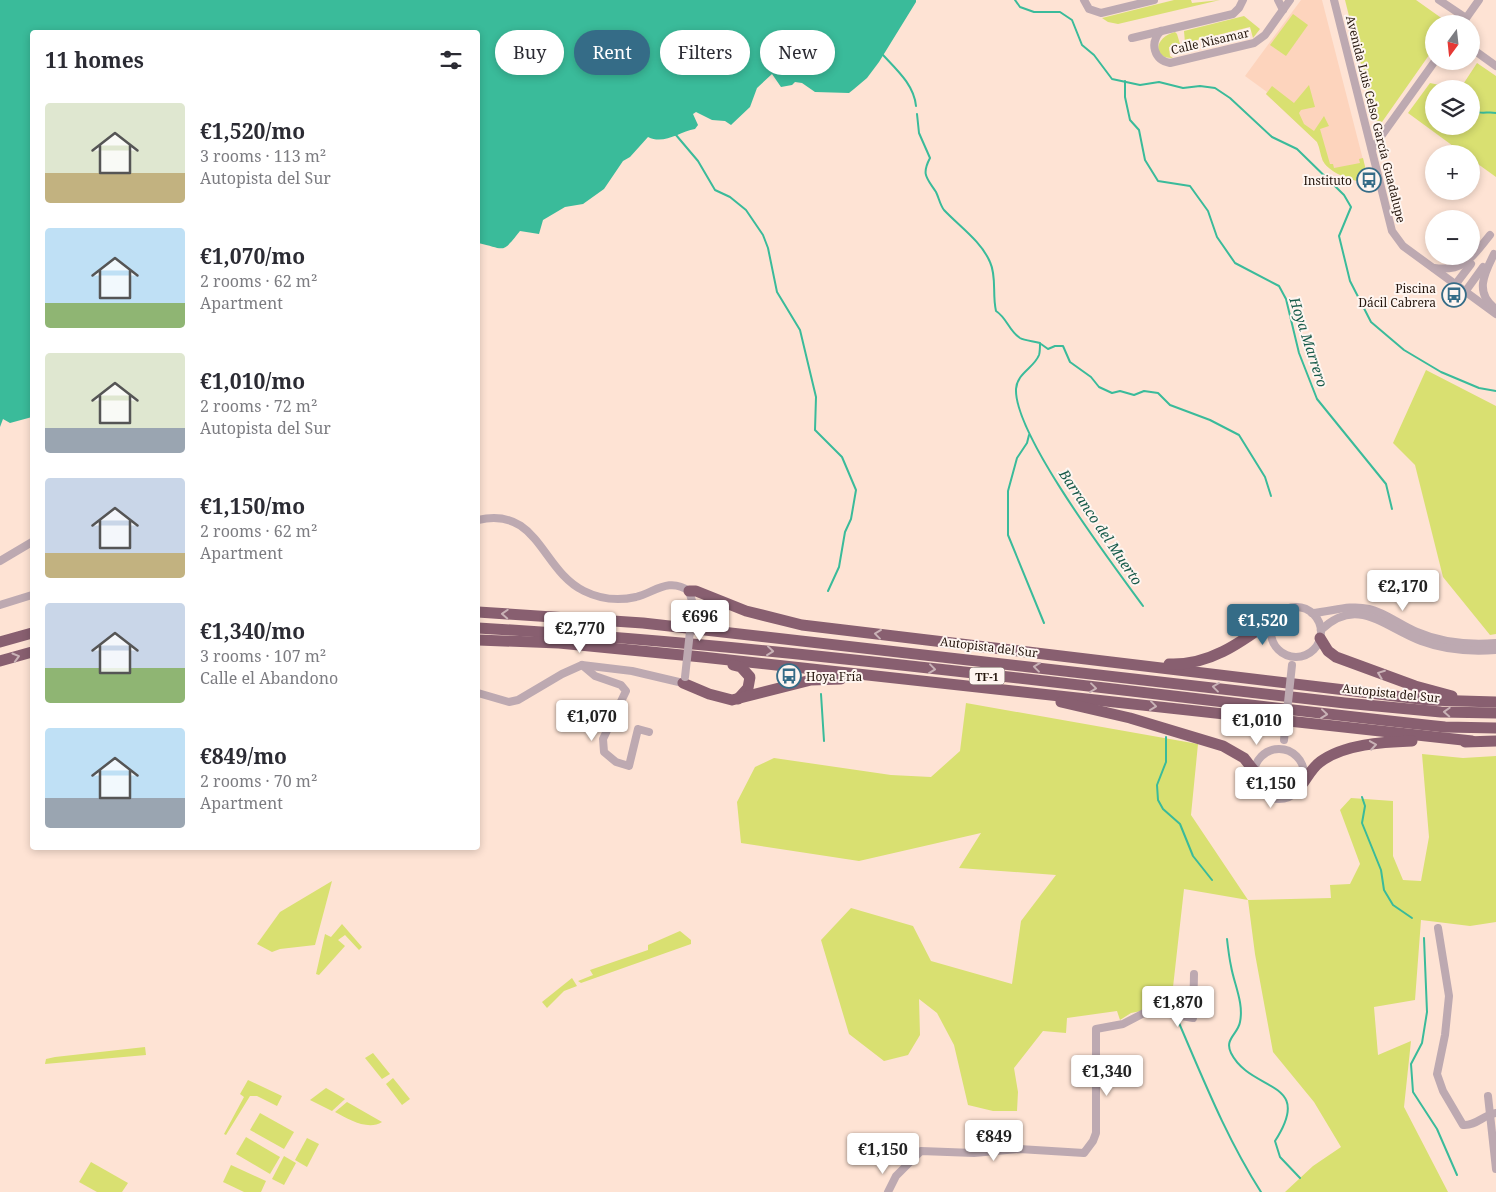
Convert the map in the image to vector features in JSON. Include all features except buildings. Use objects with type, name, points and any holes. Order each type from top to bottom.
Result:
[{"type":"highway","points":[[689,591],[696,591],[746,611],[802,625],[1428,700],[1496,701]]},
{"type":"highway","name":"Autopista del Sur","points":[[480,612],[642,623],[931,654],[1345,703],[1441,712],[1496,713]]},
{"type":"highway","points":[[1104,661],[1177,664],[1210,658],[1233,647],[1276,617]]},
{"type":"highway","name":"TF-1","points":[[480,628],[611,636],[759,650],[1425,725],[1496,728]]},
{"type":"highway","points":[[0,642],[30,634]]},
{"type":"highway","points":[[1320,634],[1328,651],[1336,657],[1415,686],[1446,695],[1496,701]]},
{"type":"highway","points":[[480,640],[559,643],[1472,741]]},
{"type":"highway","points":[[0,661],[30,653]]},
{"type":"highway","points":[[931,654],[1030,653]]},
{"type":"highway","points":[[702,658],[714,663],[735,665],[747,672],[750,683],[745,693],[738,699]]},
{"type":"highway","points":[[684,680],[718,697],[738,699],[811,680],[874,678]]},
{"type":"highway","points":[[1018,691],[1130,718],[1223,746],[1244,758],[1255,772]]},
{"type":"highway","points":[[1303,784],[1319,763],[1341,752],[1374,744],[1411,741],[1496,741]]},
{"type":"street","points":[[1084,0],[1089,9],[1101,13],[1154,0]]},
{"type":"street","name":"Calle Nisamar","points":[[1132,38],[1233,14],[1240,8],[1243,0]]},
{"type":"street","points":[[1278,0],[1283,10]]},
{"type":"street","name":"Calle Nisamar","points":[[1161,32],[1156,38],[1154,50],[1159,58],[1170,62],[1258,41],[1265,35],[1290,0]]},
{"type":"street","name":"Avenida Luis Celso García Guadalupe","points":[[1334,0],[1392,231],[1403,246],[1496,314]]},
{"type":"street","points":[[1439,0],[1457,15]]},
{"type":"street","points":[[1468,15],[1479,0]]},
{"type":"street","points":[[1480,54],[1496,66]]},
{"type":"street","points":[[1372,149],[1429,70]]},
{"type":"street","points":[[1455,285],[1496,227]]},
{"type":"street","points":[[1431,268],[1450,270],[1463,266],[1490,236]]},
{"type":"street","points":[[1465,292],[1495,253]]},
{"type":"street","points":[[1495,253],[1482,280],[1483,295],[1496,309]]},
{"type":"street","points":[[480,520],[496,518],[516,523],[535,538],[566,579],[592,595],[614,599],[627,598],[646,594],[669,584],[677,585],[689,591],[693,604],[684,680],[582,665],[562,674],[518,700],[509,702],[480,694]]},
{"type":"street","points":[[0,560],[30,543]]},
{"type":"street","points":[[0,605],[30,596]]},
{"type":"street","points":[[1312,613],[1356,607],[1381,613],[1416,632],[1442,640],[1461,643],[1496,643]]},
{"type":"street","points":[[1320,634],[1318,620],[1312,613],[1303,608],[1291,608],[1276,617],[1272,627],[1272,639],[1281,652],[1293,656],[1302,656],[1311,652],[1320,634],[1333,618],[1346,614],[1359,614],[1376,618],[1419,641],[1435,646],[1474,651],[1496,650]]},
{"type":"street","points":[[1283,750],[1293,656]]},
{"type":"street","points":[[582,665],[595,676],[621,684],[626,691],[603,739],[604,752],[616,762],[629,766],[638,729],[649,732]]},
{"type":"street","points":[[1283,750],[1291,753],[1301,763],[1304,776],[1303,784],[1293,795],[1287,798],[1273,798],[1261,791],[1257,785],[1255,772],[1258,761],[1264,755],[1272,751],[1283,750]]},
{"type":"street","points":[[1438,928],[1448,996],[1445,1035],[1437,1074],[1443,1091],[1463,1125],[1472,1125],[1493,1114]]},
{"type":"street","points":[[888,1192],[896,1176],[921,1151],[974,1153],[1019,1150],[1084,1153],[1093,1141],[1096,1132],[1095,1031],[1100,1027],[1123,1024],[1153,1011],[1193,1018],[1194,974]]},
{"type":"street","points":[[1488,1096],[1493,1114],[1496,1168]]},
{"type":"shaded area","points":[[0,0],[916,0],[879,62],[867,78],[849,93],[815,92],[802,83],[795,82],[792,85],[781,87],[773,75],[835,75],[835,30],[760,30],[760,75],[771,75],[757,88],[750,107],[731,125],[725,121],[712,120],[696,112],[693,114],[698,125],[695,129],[666,139],[660,140],[648,137],[630,157],[623,161],[604,189],[583,204],[565,207],[543,220],[539,234],[520,231],[506,247],[502,248],[480,243],[480,30],[30,30],[30,418],[10,423],[3,419],[0,427]]},
{"type":"shaded area","points":[[1174,0],[1191,0],[1192,3],[1220,0],[1118,24],[1108,22],[1102,18]]},
{"type":"shaded area","points":[[1301,0],[1322,0],[1369,183],[1347,179],[1327,166],[1322,160],[1322,151],[1317,142],[1266,94],[1267,92],[1245,76]]},
{"type":"shaded area","points":[[1345,0],[1416,0],[1437,15],[1425,15],[1425,61],[1382,122],[1375,120]]},
{"type":"shaded area","points":[[1293,14],[1308,25],[1286,56],[1270,45]]},
{"type":"shaded area","points":[[1244,16],[1260,29],[1253,38],[1250,27],[1185,43],[1184,31]]},
{"type":"shaded area","points":[[1175,32],[1180,44],[1169,47],[1170,56],[1173,58],[1166,57],[1159,52],[1159,43]]},
{"type":"shaded area","points":[[1480,65],[1496,76],[1496,177],[1480,165],[1480,145],[1452,145],[1438,135],[1480,135],[1480,80],[1466,80],[1472,70],[1480,70]]},
{"type":"shaded area","points":[[1309,85],[1315,107],[1301,110],[1299,113],[1304,124],[1314,131],[1324,116],[1329,126],[1320,129],[1330,164],[1333,164],[1334,168],[1360,163],[1359,159],[1363,158],[1369,183],[1350,179],[1326,166],[1317,142],[1266,94],[1272,86],[1294,103]]},
{"type":"shaded area","points":[[1425,90],[1425,125],[1408,113]]},
{"type":"shaded area","points":[[1426,370],[1496,406],[1496,634],[1490,635],[1443,577],[1415,465],[1393,443]]},
{"type":"shaded area","points":[[966,703],[1198,744],[1191,815],[1248,900],[1184,889],[1171,1005],[1131,1013],[1120,1020],[1117,1011],[1067,1018],[1066,1033],[1043,1031],[1014,1068],[1018,1092],[1017,1111],[993,1111],[968,1105],[954,1045],[937,1013],[919,999],[920,1035],[908,1055],[884,1061],[849,1034],[821,940],[851,908],[913,926],[931,961],[1012,984],[1021,921],[1056,875],[959,868],[981,833],[859,861],[741,843],[737,802],[755,767],[774,758],[891,775],[931,777],[960,751]]},
{"type":"shaded area","points":[[1422,754],[1463,758],[1496,756],[1496,922],[1470,926],[1421,920],[1415,1000],[1374,1007],[1378,1055],[1411,1041],[1404,1107],[1448,1192],[1285,1192],[1313,1166],[1341,1147],[1314,1102],[1273,1052],[1255,954],[1248,900],[1331,898],[1330,885],[1350,884],[1360,864],[1340,810],[1351,798],[1393,801],[1393,856],[1403,880],[1421,881],[1429,837]]},
{"type":"shaded area","points":[[332,881],[315,945],[280,949],[272,952],[257,944],[280,912]]},
{"type":"shaded area","points":[[342,924],[362,947],[359,950],[345,935],[338,940],[345,946],[319,975],[316,974],[325,934],[331,937]]},
{"type":"shaded area","points":[[680,931],[691,940],[691,944],[581,983],[578,981],[593,975],[590,970],[648,950],[648,945]]},
{"type":"shaded area","points":[[572,978],[577,986],[564,991],[547,1008],[542,1002]]},
{"type":"shaded area","points":[[145,1047],[146,1055],[45,1064],[46,1059],[55,1057]]},
{"type":"shaded area","points":[[373,1053],[390,1074],[382,1079],[365,1058]]},
{"type":"shaded area","points":[[393,1078],[410,1099],[402,1105],[386,1084]]},
{"type":"shaded area","points":[[248,1080],[282,1096],[277,1106],[257,1096],[250,1096],[226,1135],[224,1134],[244,1097],[240,1094]]},
{"type":"shaded area","points":[[326,1088],[345,1099],[332,1111],[310,1100]]},
{"type":"shaded area","points":[[347,1102],[382,1122],[364,1125],[335,1112]]},
{"type":"shaded area","points":[[260,1113],[294,1132],[284,1149],[250,1130]]},
{"type":"shaded area","points":[[246,1137],[280,1157],[270,1174],[236,1154]]},
{"type":"shaded area","points":[[307,1138],[319,1144],[307,1167],[295,1160]]},
{"type":"shaded area","points":[[284,1156],[296,1163],[284,1185],[272,1179]]},
{"type":"shaded area","points":[[91,1162],[128,1183],[122,1192],[97,1192],[79,1182]]},
{"type":"shaded area","points":[[231,1165],[266,1181],[261,1192],[244,1192],[223,1182]]},
{"type":"waterway","points":[[1015,0],[1020,7],[1034,12],[1060,12],[1072,20],[1082,45],[1094,55],[1112,79],[1140,85],[1159,82],[1183,88],[1200,86],[1215,88],[1230,98],[1272,137],[1297,149],[1344,195],[1351,207],[1339,236],[1350,281],[1371,322],[1404,350],[1441,372],[1479,388],[1496,391]]},
{"type":"waterway","name":"Barranco del Muerto","points":[[883,55],[899,72],[912,91],[916,106]]},
{"type":"waterway","name":"Hoya Marrero","points":[[1125,81],[1125,97],[1130,120],[1139,130],[1145,160],[1158,181],[1190,186],[1208,211],[1217,237],[1235,263],[1279,286],[1286,299],[1299,353],[1317,399],[1386,484],[1392,509]]},
{"type":"waterway","points":[[1480,113],[1496,113]]},
{"type":"waterway","name":"Barranco del Muerto","points":[[917,114],[919,133],[930,158],[927,164],[926,176],[944,210],[986,254],[992,268],[996,311],[1020,338],[1040,343],[1037,360],[1019,379],[1016,389],[1020,410],[1031,437],[1068,500],[1143,606]]},
{"type":"waterway","points":[[676,135],[698,161],[715,190],[730,197],[746,210],[763,235],[768,248],[777,292],[800,330],[816,397],[815,430],[842,457],[856,490],[851,519],[845,532],[839,567],[828,591]]},
{"type":"waterway","points":[[1041,344],[1048,349],[1055,346],[1063,346],[1070,362],[1091,377],[1099,387],[1112,393],[1120,391],[1134,395],[1144,391],[1158,393],[1170,405],[1210,420],[1239,435],[1265,477],[1271,496]]},
{"type":"waterway","points":[[1029,435],[1027,443],[1017,458],[1008,491],[1008,535],[1044,623]]},
{"type":"waterway","points":[[821,694],[824,741]]},
{"type":"waterway","name":"Barranco del Muerto","points":[[1166,737],[1166,762],[1157,785],[1158,800],[1163,809],[1180,824],[1193,856],[1212,880]]},
{"type":"waterway","points":[[1362,797],[1365,806],[1362,823],[1381,870],[1384,890],[1393,905],[1412,918]]},
{"type":"waterway","points":[[1424,938],[1427,1012],[1422,1043],[1411,1064],[1413,1092],[1437,1129],[1457,1175]]},
{"type":"waterway","name":"Barranco del Muerto","points":[[1227,939],[1232,973],[1241,1008],[1239,1026],[1230,1040],[1229,1048],[1240,1066],[1284,1096],[1288,1107],[1285,1121],[1275,1141],[1280,1157],[1300,1178]]},
{"type":"waterway","points":[[1179,1023],[1227,1131],[1261,1192]]},
{"type":"place","name":"Instituto","points":[[1369,180]]},
{"type":"place","name":"Piscina Dácil Cabrera","points":[[1454,295]]},
{"type":"place","name":"Hoya Fría","points":[[789,676]]}]
